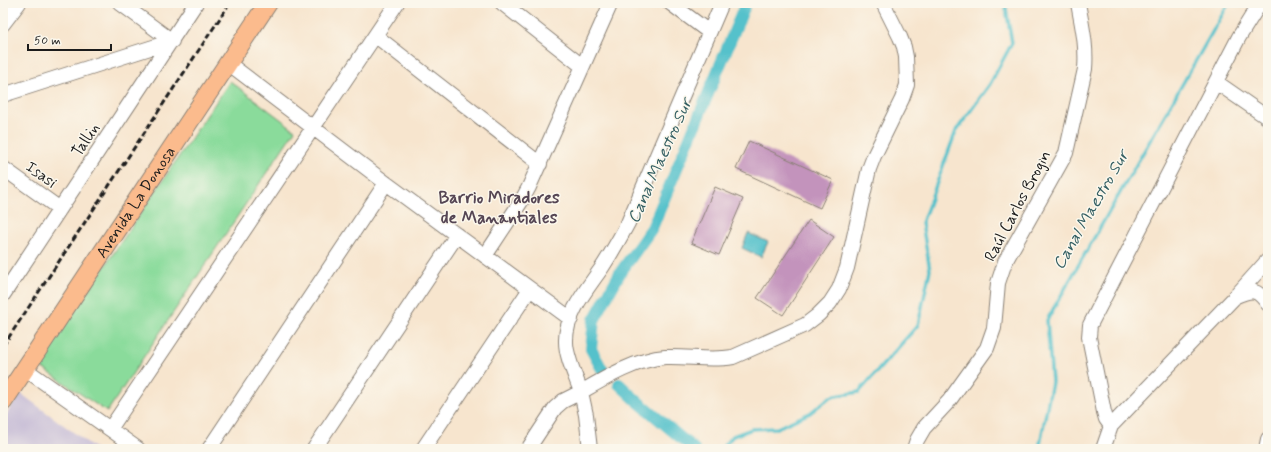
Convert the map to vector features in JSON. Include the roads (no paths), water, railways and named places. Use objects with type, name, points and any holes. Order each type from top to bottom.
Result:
[{"type":"main road","name":"Avenida La Donosa","points":[[3,402],[268,3]]},
{"type":"street","points":[[3,24],[19,3]]},
{"type":"street","points":[[120,3],[172,41]]},
{"type":"street","name":"Tallin","points":[[3,295],[196,3]]},
{"type":"street","points":[[110,429],[397,3]]},
{"type":"street","points":[[502,3],[582,66]]},
{"type":"street","points":[[484,256],[522,200],[540,164],[611,3]]},
{"type":"street","points":[[670,3],[709,32]]},
{"type":"street","points":[[590,449],[586,415],[581,392],[566,343],[567,332],[571,319],[583,296],[620,239],[628,223],[722,3]]},
{"type":"street","points":[[528,449],[562,401],[581,392],[600,380],[634,365],[650,360],[664,358],[720,359],[732,357],[805,325],[830,303],[840,289],[869,169],[902,99],[907,85],[904,47],[883,3]]},
{"type":"street","name":"Raúl Carlos Brogin","points":[[914,449],[916,440],[924,428],[949,401],[987,348],[994,328],[998,283],[1005,262],[1066,153],[1086,63],[1086,46],[1078,3]]},
{"type":"street","points":[[1111,426],[1106,419],[1104,412],[1088,337],[1090,325],[1239,37],[1260,3]]},
{"type":"street","points":[[376,36],[540,164]]},
{"type":"street","points":[[3,95],[172,41]]},
{"type":"street","points":[[228,63],[386,183],[571,319]]},
{"type":"street","points":[[1216,82],[1268,118]]},
{"type":"street","name":"Isasi","points":[[3,168],[60,209]]},
{"type":"street","points":[[209,449],[386,183]]},
{"type":"street","points":[[314,449],[457,235]]},
{"type":"street","points":[[1103,449],[1111,426],[1236,296],[1268,260]]},
{"type":"street","points":[[423,449],[530,289]]},
{"type":"street","points":[[1236,296],[1247,292],[1256,292],[1262,295],[1268,304]]},
{"type":"street","points":[[25,369],[138,449]]},
{"type":"street","points":[[1266,449],[1268,439]]},
{"type":"water","points":[[748,233],[768,242],[761,257],[742,248]]},
{"type":"waterway","name":"Canal Maestro Sur","points":[[603,371],[591,349],[594,320],[620,273],[652,228],[746,3]]},
{"type":"waterway","points":[[721,449],[733,436],[752,429],[777,428],[810,413],[830,397],[859,392],[918,325],[930,270],[922,223],[956,131],[990,84],[1012,43],[1005,3]]},
{"type":"waterway","name":"Canal Maestro Sur","points":[[1039,449],[1052,382],[1047,320],[1229,3]]},
{"type":"waterway","name":"Canal Maestro Sur","points":[[619,384],[694,449]]},
{"type":"railway","points":[[3,346],[230,3]]},
{"type":"district","name":"Barrio Miradores de Manantiales","points":[[499,208]]}]
